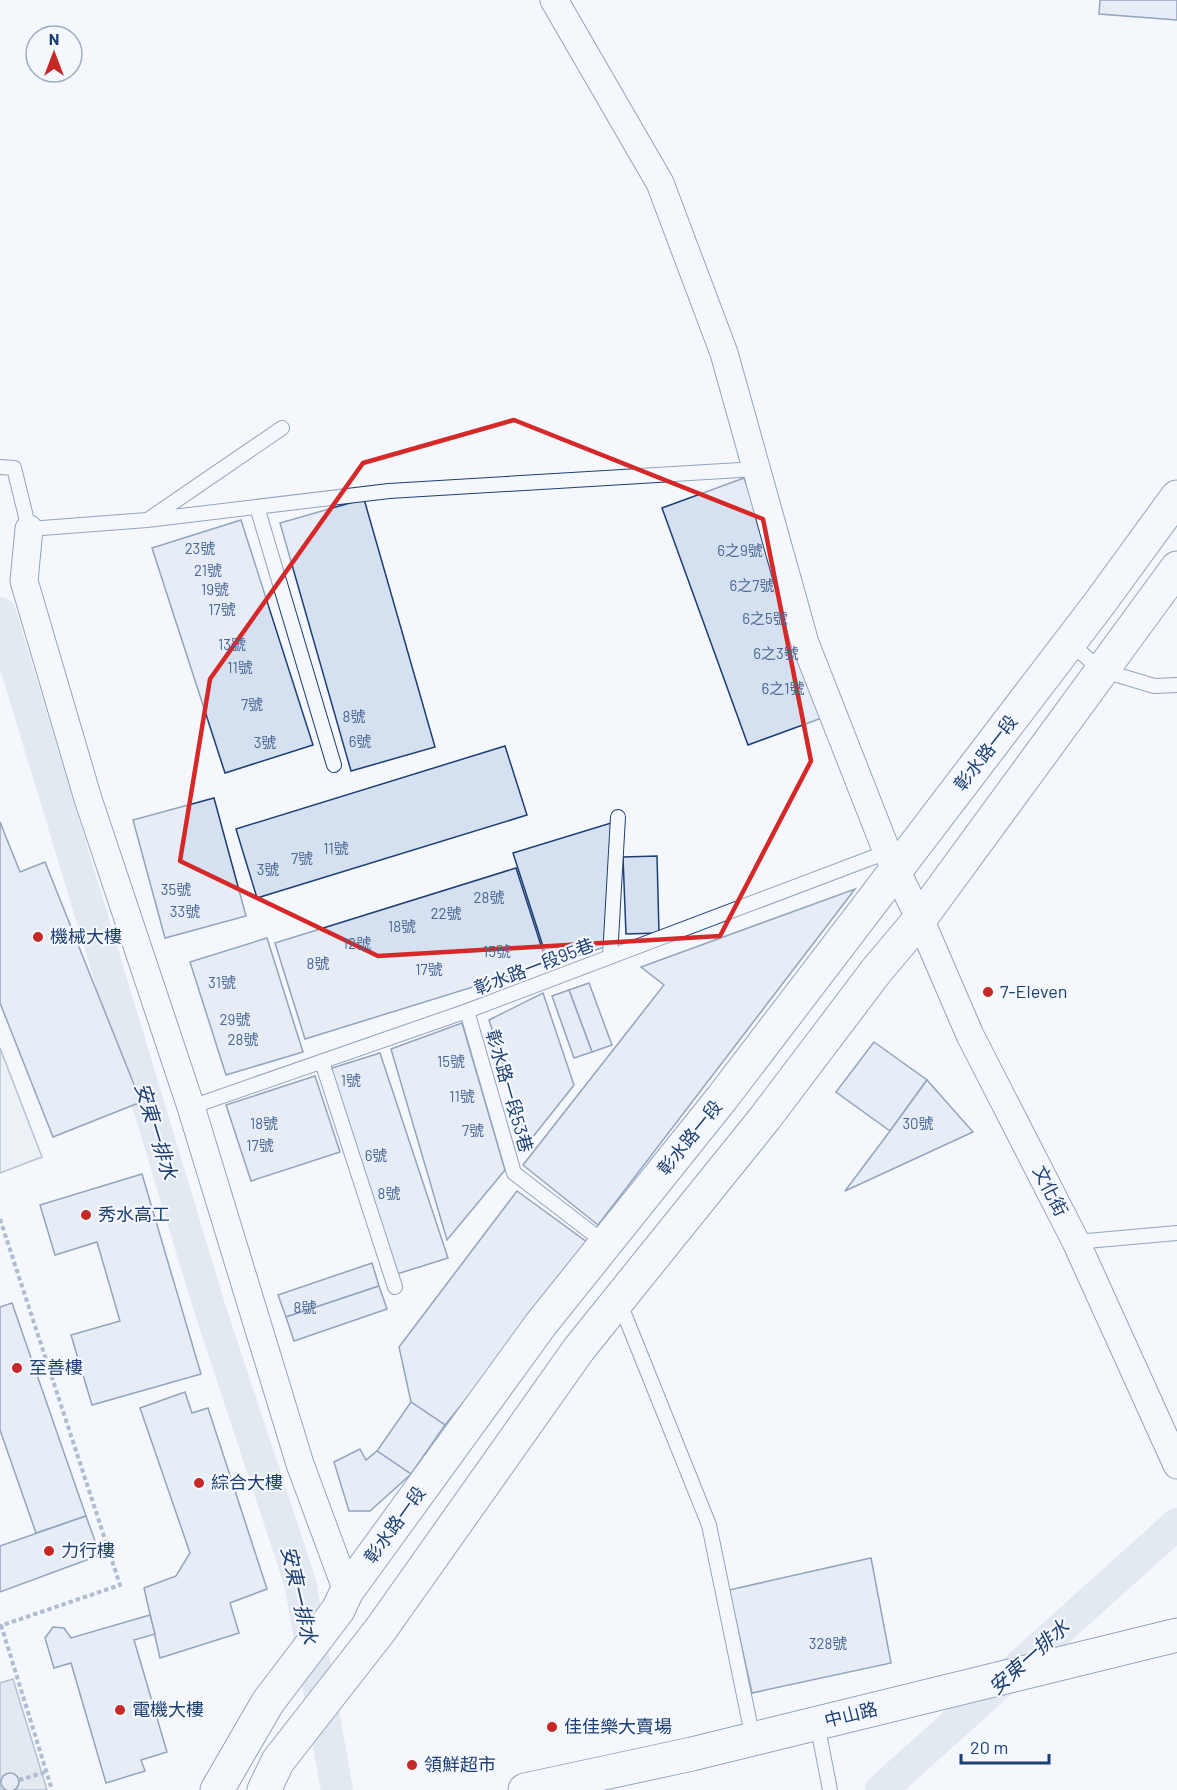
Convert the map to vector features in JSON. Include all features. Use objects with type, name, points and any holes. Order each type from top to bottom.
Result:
[{"type":"main road","name":"彰水路一段","points":[[218,1790],[268,1702],[541,1324],[722,1098],[892,861],[1070,643],[1177,497]]},
{"type":"main road","points":[[264,1790],[278,1761],[381,1629],[618,1299],[765,1118],[877,970],[920,919],[1177,568]]},
{"type":"main road","name":"中山路","points":[[525,1790],[753,1739],[1177,1635]]},
{"type":"street","name":"文化街","points":[[554,0],[660,183],[724,353],[805,643],[892,861],[920,919],[970,1035],[1076,1242],[1177,1465]]},
{"type":"street","points":[[29,529],[24,581],[88,799],[191,1107],[343,1600]]},
{"type":"lane","points":[[147,520],[282,428]]},
{"type":"lane","points":[[0,467],[14,468],[29,529],[147,520],[389,491],[757,469]]},
{"type":"lane","points":[[257,507],[334,765]]},
{"type":"lane","points":[[1070,643],[1101,670],[1154,686],[1177,685]]},
{"type":"lane","points":[[610,957],[618,817]]},
{"type":"lane","name":"彰水路一段95巷","points":[[191,1107],[467,1011],[610,957],[892,861]]},
{"type":"lane","name":"彰水路一段53巷","points":[[467,1011],[514,1173],[605,1243]]},
{"type":"lane","points":[[322,1062],[395,1287]]},
{"type":"lane","points":[[1076,1242],[1177,1233]]},
{"type":"lane","points":[[618,1299],[709,1526],[753,1739]]},
{"type":"lane","points":[[817,1723],[830,1790]]},
{"type":"path","points":[[0,1220],[120,1585],[1,1626],[52,1790]]},
{"type":"path","points":[[19,1780],[46,1772]]},
{"type":"highlighted area","points":[[514,420],[763,519],[811,761],[720,936],[378,956],[180,861],[210,679],[363,463]]},
{"type":"shaded area","points":[[0,1048],[42,1157],[0,1173]]},
{"type":"shaded area","points":[[13,1679],[47,1790],[0,1790],[0,1683]]},
{"type":"building","points":[[1100,0],[1177,0],[1177,20],[1099,14]]},
{"type":"building","points":[[744,478],[830,715],[748,745],[662,508]]},
{"type":"building","points":[[364,499],[435,747],[351,771],[280,523]]},
{"type":"building","points":[[241,520],[313,745],[225,773],[152,548]]},
{"type":"building","points":[[505,746],[527,815],[257,898],[236,829]]},
{"type":"building","points":[[214,798],[246,916],[165,938],[133,820]]},
{"type":"building","name":"機械大樓","points":[[0,822],[20,872],[45,862],[141,1102],[53,1137],[0,1003]]},
{"type":"building","points":[[611,823],[605,947],[549,965],[513,853]]},
{"type":"building","points":[[657,856],[659,933],[626,934],[623,857]]},
{"type":"building","points":[[516,868],[547,964],[305,1039],[275,943]]},
{"type":"building","points":[[855,889],[598,1225],[523,1165],[664,985],[641,967]]},
{"type":"building","points":[[267,938],[303,1052],[226,1075],[190,962]]},
{"type":"building","points":[[589,983],[612,1045],[592,1052],[569,990]]},
{"type":"building","points":[[569,990],[592,1052],[574,1058],[552,996]]},
{"type":"building","points":[[543,993],[574,1085],[528,1143],[489,1020]]},
{"type":"building","points":[[462,1023],[505,1170],[447,1240],[391,1049]]},
{"type":"building","points":[[874,1042],[927,1080],[890,1131],[836,1092]]},
{"type":"building","points":[[380,1053],[448,1258],[397,1274],[329,1069]]},
{"type":"building","points":[[315,1076],[340,1152],[251,1181],[226,1105]]},
{"type":"building","points":[[927,1080],[973,1132],[845,1191],[890,1131]]},
{"type":"building","points":[[142,1174],[201,1374],[92,1405],[71,1335],[120,1321],[97,1242],[55,1255],[40,1205]]},
{"type":"building","points":[[517,1191],[591,1245],[445,1425],[411,1402],[399,1347]]},
{"type":"building","points":[[372,1263],[379,1286],[286,1317],[278,1295]]},
{"type":"building","points":[[379,1286],[387,1309],[294,1341],[286,1317]]},
{"type":"building","name":"至善樓","points":[[12,1303],[86,1516],[36,1533],[0,1430],[0,1307]]},
{"type":"building","name":"綜合大樓","points":[[185,1392],[192,1413],[208,1408],[267,1589],[230,1603],[239,1633],[160,1658],[144,1588],[176,1576],[190,1553],[140,1408]]},
{"type":"building","points":[[411,1402],[445,1425],[411,1474],[377,1451]]},
{"type":"building","points":[[360,1449],[366,1460],[377,1451],[411,1474],[370,1511],[349,1511],[334,1462]]},
{"type":"building","name":"力行樓","points":[[86,1516],[100,1555],[0,1592],[0,1546]]},
{"type":"building","points":[[871,1558],[891,1663],[752,1693],[729,1590]]},
{"type":"building","name":"電機大樓","points":[[150,1615],[155,1634],[134,1640],[167,1752],[141,1760],[145,1771],[106,1783],[71,1663],[54,1668],[45,1638],[53,1627],[64,1628],[71,1638]]},
{"type":"building","points":[[10,1773],[16,1776],[19,1782],[16,1788],[10,1791],[4,1788],[1,1782],[4,1776]]},
{"type":"waterway","name":"安東一排水","points":[[0,613],[209,1306],[300,1582],[337,1790]]},
{"type":"waterway","name":"安東一排水","points":[[881,1790],[1177,1524]]},
{"type":"place","name":"機械大樓","points":[[38,937]]},
{"type":"place","name":"7-Eleven","points":[[988,992]]},
{"type":"place","name":"秀水高工","points":[[86,1215]]},
{"type":"place","name":"至善樓","points":[[17,1368]]},
{"type":"place","name":"綜合大樓","points":[[199,1483]]},
{"type":"place","name":"力行樓","points":[[49,1551]]},
{"type":"place","name":"電機大樓","points":[[120,1710]]},
{"type":"place","name":"佳佳樂大賣場","points":[[552,1727]]},
{"type":"place","name":"領鮮超市","points":[[412,1765]]}]
